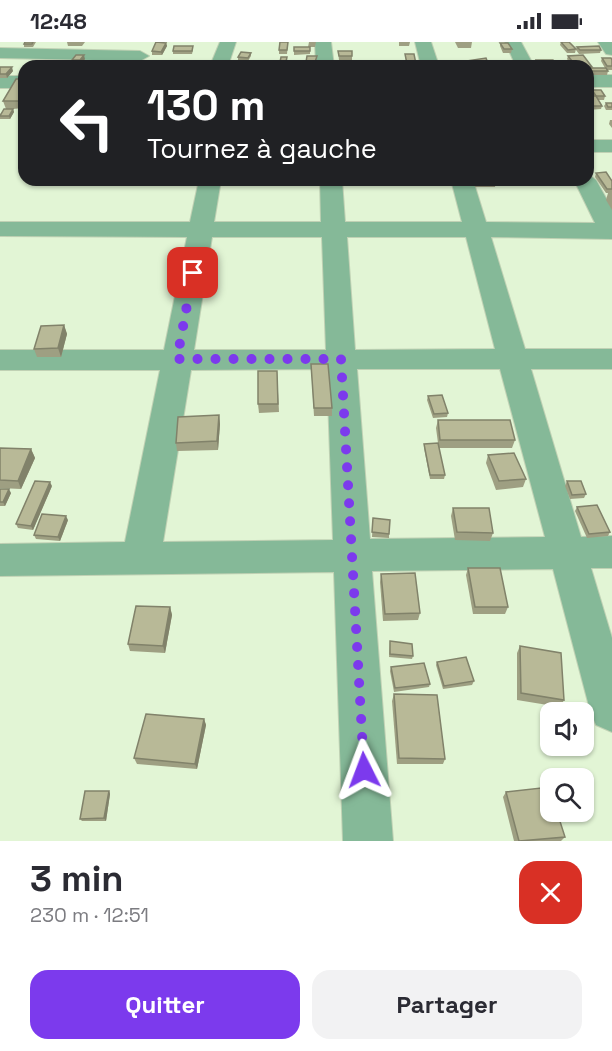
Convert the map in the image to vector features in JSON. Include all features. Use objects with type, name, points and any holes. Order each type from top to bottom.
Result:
[{"type":"street","points":[[221,60],[228,42]]},
{"type":"street","points":[[323,42],[324,60]]},
{"type":"street","points":[[423,42],[428,60]]},
{"type":"street","points":[[513,42],[522,60]]},
{"type":"street","points":[[606,42],[612,50]]},
{"type":"street","points":[[0,53],[141,55]]},
{"type":"street","points":[[594,81],[612,81]]},
{"type":"street","points":[[0,82],[18,82]]},
{"type":"street","points":[[594,146],[612,146]]},
{"type":"street","points":[[141,559],[209,186]]},
{"type":"street","points":[[331,186],[368,841]]},
{"type":"street","points":[[464,186],[612,710]]},
{"type":"street","points":[[0,229],[612,231],[588,186]]},
{"type":"street","points":[[3,368],[177,359],[612,359]]},
{"type":"street","points":[[0,560],[612,552]]},
{"type":"building","points":[[156,42],[166,43],[161,52],[152,51]]},
{"type":"building","points":[[280,42],[288,42],[287,50],[279,50]]},
{"type":"building","points":[[561,42],[569,42],[576,49],[568,50]]},
{"type":"building","points":[[500,43],[508,43],[512,49],[504,49]]},
{"type":"building","points":[[174,46],[193,46],[192,51],[173,51]]},
{"type":"building","points":[[599,46],[601,50],[580,50],[577,47]]},
{"type":"building","points":[[294,47],[310,47],[310,51],[294,51]]},
{"type":"building","points":[[338,51],[352,51],[352,56],[339,56]]},
{"type":"building","points":[[241,52],[251,53],[248,58],[238,57]]},
{"type":"building","points":[[405,54],[414,54],[415,60],[406,60]]},
{"type":"building","points":[[76,55],[84,55],[80,60],[72,60]]},
{"type":"building","points":[[583,55],[587,60],[571,60],[568,56]]},
{"type":"building","points":[[307,56],[317,56],[316,60],[306,60]]},
{"type":"building","points":[[602,58],[611,58],[612,66],[607,66]]},
{"type":"building","points":[[0,67],[12,67],[6,74],[0,74]]},
{"type":"building","points":[[594,68],[606,68],[608,71],[594,71]]},
{"type":"building","points":[[16,79],[18,79],[18,101],[3,101]]},
{"type":"building","points":[[594,90],[601,90],[605,96],[596,96]]},
{"type":"building","points":[[594,96],[596,96],[602,106],[594,106]]},
{"type":"building","points":[[4,109],[13,109],[9,116],[0,116]]},
{"type":"building","points":[[606,172],[612,181],[612,189],[607,189],[596,173]]},
{"type":"building","points":[[64,325],[58,348],[34,349],[41,326]]},
{"type":"building","points":[[311,364],[328,364],[332,408],[314,408]]},
{"type":"building","points":[[258,371],[277,371],[278,404],[258,404]]},
{"type":"building","points":[[442,395],[448,413],[434,414],[428,396]]},
{"type":"building","points":[[219,415],[217,441],[176,443],[178,417]]},
{"type":"building","points":[[438,420],[510,420],[515,440],[440,440]]},
{"type":"building","points":[[438,443],[445,475],[430,475],[424,444]]},
{"type":"building","points":[[0,448],[31,449],[18,481],[0,480]]},
{"type":"building","points":[[514,453],[526,479],[499,481],[488,455]]},
{"type":"building","points":[[35,481],[50,482],[31,526],[16,524]]},
{"type":"building","points":[[567,481],[581,481],[586,494],[572,495]]},
{"type":"building","points":[[0,489],[9,489],[3,502],[0,502]]},
{"type":"building","points":[[597,505],[610,532],[589,534],[577,507]]},
{"type":"building","points":[[453,508],[489,508],[493,533],[457,532]]},
{"type":"building","points":[[42,514],[66,516],[58,537],[34,535]]},
{"type":"building","points":[[373,518],[390,520],[389,534],[372,532]]},
{"type":"building","points":[[468,568],[500,568],[508,607],[475,607]]},
{"type":"building","points":[[415,573],[420,613],[385,614],[381,574]]},
{"type":"building","points":[[136,606],[170,607],[163,646],[128,644]]},
{"type":"building","points":[[390,641],[412,644],[413,656],[390,654]]},
{"type":"building","points":[[520,646],[561,653],[564,700],[521,693]]},
{"type":"building","points":[[466,657],[474,681],[444,686],[437,662]]},
{"type":"building","points":[[424,663],[430,684],[395,688],[391,667]]},
{"type":"building","points":[[394,694],[437,695],[445,759],[399,758]]},
{"type":"building","points":[[146,714],[204,719],[195,764],[134,758]]},
{"type":"building","points":[[540,788],[540,822],[560,822],[565,837],[519,841],[506,792]]},
{"type":"building","points":[[85,791],[109,791],[104,818],[80,819]]},
{"type":"route","points":[[193,273],[177,359],[341,359],[364,770]]}]
